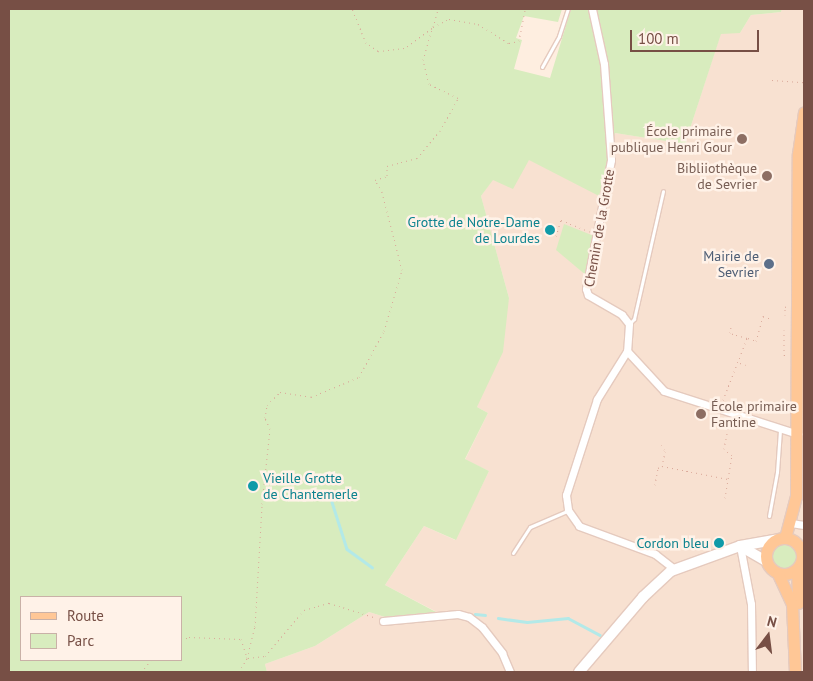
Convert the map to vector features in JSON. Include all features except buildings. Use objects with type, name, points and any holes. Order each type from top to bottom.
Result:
[{"type":"main road","points":[[766,561],[767,549],[780,539],[791,524],[796,496],[801,400],[798,154],[804,112]]},
{"type":"main road","points":[[579,672],[649,590],[674,569],[740,546],[780,539],[800,548],[802,559],[797,568],[788,574],[778,574]]},
{"type":"main road","points":[[740,546],[766,561],[778,574],[792,604],[795,668]]},
{"type":"main road","points":[[795,668],[799,646],[797,568]]},
{"type":"street","name":"Chemin de la Grotte","points":[[592,9],[604,64],[610,160],[588,295],[622,315],[629,324]]},
{"type":"street","points":[[629,324],[627,351],[597,399],[589,419],[566,494],[568,510],[579,526],[655,554],[674,569]]},
{"type":"street","points":[[627,351],[664,390],[798,434]]},
{"type":"street","points":[[791,524],[804,525]]},
{"type":"street","points":[[740,546],[751,604],[752,672]]},
{"type":"street","points":[[383,620],[458,614],[469,617],[482,627],[502,653],[510,672]]},
{"type":"lane","points":[[542,66],[559,36],[568,9]]},
{"type":"lane","points":[[629,324],[634,319],[663,191]]},
{"type":"lane","points":[[769,516],[777,472],[780,429]]},
{"type":"lane","points":[[512,553],[530,527],[568,510]]},
{"type":"path","points":[[352,9],[366,43],[378,51],[404,48],[432,28],[449,19],[478,24],[509,43],[519,41],[525,9]]},
{"type":"path","points":[[239,672],[247,658],[255,627],[262,504],[270,430],[266,418],[267,405],[280,392],[310,397],[359,377],[384,331],[402,270],[382,192],[375,180],[387,176],[387,166],[417,158],[440,131],[458,98],[429,84],[423,60],[438,9]]},
{"type":"path","points":[[772,80],[804,82]]},
{"type":"path","points":[[556,236],[561,220],[598,235]]},
{"type":"path","points":[[784,315],[785,306]]},
{"type":"path","points":[[731,327],[730,333],[756,340],[763,316],[771,319]]},
{"type":"path","points":[[784,330],[784,355]]},
{"type":"path","points":[[722,400],[731,375],[736,372],[747,338]]},
{"type":"path","points":[[739,363],[746,365]]},
{"type":"path","points":[[726,498],[732,456],[724,449],[731,413]]},
{"type":"path","points":[[655,485],[658,468],[662,466],[665,452],[661,445]]},
{"type":"path","points":[[662,466],[728,479]]},
{"type":"path","points":[[247,658],[266,656],[304,610],[329,604],[383,620]]},
{"type":"path","points":[[182,640],[188,637],[241,639],[247,658]]},
{"type":"path","points":[[141,672],[150,661]]},
{"type":"shaded area","points":[[782,9],[804,9],[804,672],[267,672],[265,664],[315,646],[369,612],[385,617],[435,611],[385,585],[424,526],[455,540],[489,471],[465,460],[488,413],[477,407],[509,298],[481,196],[493,179],[529,160],[615,133],[685,144],[721,33],[740,33],[751,15],[781,12]]},
{"type":"green space","points":[[9,9],[562,9],[558,22],[524,16],[516,38],[522,40],[514,69],[550,78],[571,9],[782,9],[781,12],[751,15],[740,33],[721,34],[685,144],[615,133],[599,196],[529,160],[513,189],[493,180],[481,196],[509,298],[503,352],[477,407],[488,413],[465,459],[489,471],[456,540],[424,526],[385,585],[436,612],[385,617],[369,612],[315,646],[265,664],[267,672],[9,672]]},
{"type":"green space","points":[[564,224],[594,236],[587,276],[556,250]]},
{"type":"green space","points":[[784,545],[789,546],[795,552],[795,562],[789,568],[784,569],[779,568],[773,562],[772,557],[773,552],[779,546]]},
{"type":"waterway","points":[[332,502],[347,549],[372,567]]},
{"type":"waterway","points":[[475,614],[485,615]]},
{"type":"waterway","points":[[498,618],[527,622],[568,618],[600,635]]},
{"type":"place","name":"École primaire publique Henri Gour","points":[[742,139]]},
{"type":"place","name":"Bibliiothèque de Sevrier","points":[[767,176]]},
{"type":"place","name":"Grotte de Notre-Dame de Lourdes","points":[[550,230]]},
{"type":"place","name":"Mairie de Sevrier","points":[[769,264]]},
{"type":"place","name":"École primaire Fantine","points":[[701,414]]},
{"type":"place","name":"Vieille Grotte de Chantemerle","points":[[253,486]]},
{"type":"place","name":"Cordon bleu","points":[[719,543]]}]
